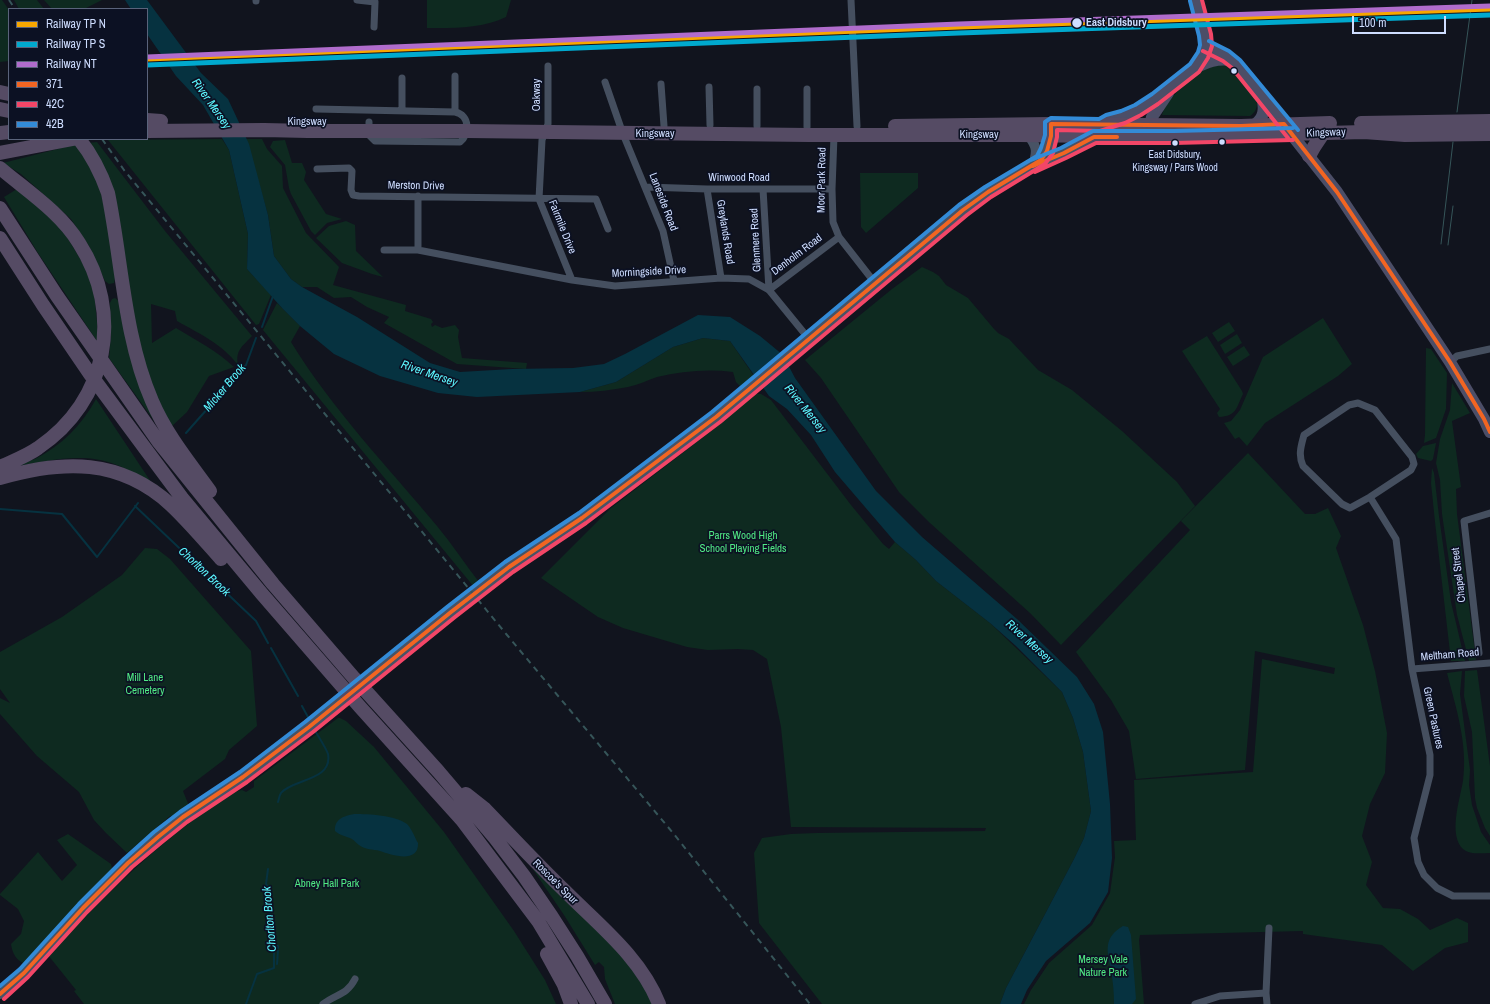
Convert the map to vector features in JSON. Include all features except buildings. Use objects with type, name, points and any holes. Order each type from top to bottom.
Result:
[{"type":"highway","name":"Kingsway","points":[[152,121],[189,126]]},
{"type":"highway","name":"Kingsway","points":[[1472,128],[1490,121]]},
{"type":"highway","name":"Kingsway","points":[[622,129],[710,125],[807,127],[857,126],[1097,131],[1472,128],[1490,134]]},
{"type":"highway","name":"Kingsway","points":[[1148,131],[1254,125],[1324,132],[1364,132],[1405,135],[1448,128]]},
{"type":"highway","name":"Kingsway","points":[[148,131],[189,126],[369,126],[622,129],[834,136],[1028,136],[1051,130]]},
{"type":"highway","points":[[1309,156],[1324,132]]},
{"type":"highway","points":[[5,141],[22,140]]},
{"type":"highway","points":[[5,141],[39,140]]},
{"type":"highway","points":[[80,140],[100,172],[110,204],[135,349],[142,377],[152,402],[165,428],[247,542],[273,584]]},
{"type":"highway","points":[[0,168],[56,216],[80,243],[92,266],[104,306],[105,336],[101,359],[91,389],[71,419],[37,449],[0,467]]},
{"type":"highway","points":[[0,208],[57,296],[158,441],[273,584],[495,838],[524,876],[577,956],[605,1004]]},
{"type":"highway","points":[[0,238],[86,368],[182,498],[262,594],[360,707],[462,820],[538,921],[588,1004]]},
{"type":"highway","points":[[0,478],[48,467],[74,466],[104,469],[133,479],[171,505],[195,529],[227,567],[262,594]]},
{"type":"highway","name":"Roscoe's Spur","points":[[438,771],[485,809],[623,949],[645,977],[659,1004]]},
{"type":"highway","points":[[462,820],[556,970],[571,1004]]},
{"type":"main road","points":[[1195,68],[1203,55],[1206,46],[1204,29],[1196,0]]},
{"type":"main road","points":[[1206,46],[1232,60],[1337,192],[1434,338],[1454,364],[1490,432]]},
{"type":"main road","points":[[1032,166],[1064,153],[1097,131],[1138,110],[1172,87],[1195,68],[1217,59],[1232,60]]},
{"type":"main road","points":[[1148,131],[1156,110],[1172,87]]},
{"type":"main road","points":[[1254,125],[1263,115],[1264,106],[1262,96]]},
{"type":"main road","points":[[0,994],[24,973],[83,908],[128,863],[183,817],[243,777],[334,707],[377,671],[509,567],[588,514],[716,417],[963,210],[993,189],[1041,160],[1047,151],[1051,130]]},
{"type":"main road","points":[[1028,136],[1034,143],[1036,151],[1032,166]]},
{"type":"street","points":[[357,0],[376,2],[374,27]]},
{"type":"street","points":[[851,0],[857,126]]},
{"type":"street","name":"Oakway","points":[[546,129],[548,66]]},
{"type":"street","points":[[369,126],[371,138],[374,142],[460,142],[464,139],[467,127],[466,118],[461,113],[455,112],[455,76]]},
{"type":"street","points":[[402,78],[402,111]]},
{"type":"street","name":"Laneside Road","points":[[605,82],[622,129],[663,231],[674,281]]},
{"type":"street","points":[[661,84],[664,126]]},
{"type":"street","points":[[709,87],[710,125]]},
{"type":"street","points":[[757,89],[757,126]]},
{"type":"street","points":[[807,90],[807,127]]},
{"type":"street","name":"Kingsway","points":[[316,109],[455,112]]},
{"type":"street","name":"Fairmile Drive","points":[[546,129],[542,140],[539,199],[572,280]]},
{"type":"street","name":"Moor Park Road","points":[[834,136],[832,189],[833,222],[839,237],[875,283]]},
{"type":"street","name":"Merston Drive","points":[[317,169],[349,168],[352,171],[351,190],[353,195],[358,196],[596,199],[608,228]]},
{"type":"street","name":"Winwood Road","points":[[646,187],[707,189],[832,189]]},
{"type":"street","name":"Greylands Road","points":[[707,189],[721,278]]},
{"type":"street","name":"Glenmere Road","points":[[763,189],[770,290]]},
{"type":"street","points":[[418,196],[418,250]]},
{"type":"street","name":"Denholm Road","points":[[770,290],[839,237]]},
{"type":"street","name":"Morningside Drive","points":[[384,250],[418,250],[572,280],[615,286],[721,278],[749,278],[770,290],[810,339]]},
{"type":"street","points":[[1454,364],[1466,354],[1490,349]]},
{"type":"street","points":[[1358,403],[1375,410],[1414,460],[1411,470],[1370,497],[1353,507],[1347,507],[1303,466],[1300,459],[1300,450],[1304,435],[1349,405],[1358,403]]},
{"type":"street","name":"Green Pastures","points":[[1370,497],[1396,539],[1412,669],[1430,755],[1430,775],[1414,838],[1418,862],[1424,875],[1437,888],[1453,896],[1490,896]]},
{"type":"street","name":"Chapel Street","points":[[1480,653],[1464,521],[1490,512]]},
{"type":"street","name":"Meltham Road","points":[[1412,669],[1490,663]]},
{"type":"street","points":[[1267,1004],[1266,993],[1269,928]]},
{"type":"street","points":[[323,1004],[345,992],[352,985],[355,979]]},
{"type":"street","points":[[1195,1004],[1220,996],[1266,993]]},
{"type":"green space","points":[[0,0],[2,0],[8,9],[8,61],[0,62]]},
{"type":"green space","points":[[14,0],[37,0],[43,8],[18,8]]},
{"type":"green space","points":[[44,0],[102,0],[86,8],[51,8]]},
{"type":"green space","points":[[427,0],[511,0],[506,17],[497,21],[477,26],[457,28],[427,28]]},
{"type":"green space","points":[[1209,64],[1225,64],[1247,87],[1257,102],[1257,107],[1253,113],[1250,116],[1162,115],[1170,100]]},
{"type":"green space","points":[[222,139],[229,150],[248,234],[247,269],[271,295],[259,324],[256,325],[108,140]]},
{"type":"green space","points":[[246,139],[262,139],[267,149],[282,166],[283,188],[306,233],[339,267],[333,285],[406,305],[405,311],[431,319],[433,322],[431,324],[432,327],[435,325],[442,328],[455,325],[459,330],[458,337],[462,358],[527,363],[526,369],[457,364],[384,323],[389,317],[367,307],[351,297],[334,298],[317,287],[302,287],[291,279],[274,256],[268,215]]},
{"type":"green space","points":[[285,140],[292,163],[302,163],[306,172],[304,180],[326,214],[342,219],[327,223],[315,235],[311,231],[291,194],[285,165],[270,147],[273,141]]},
{"type":"green space","points":[[97,142],[165,231],[252,336],[239,352],[237,360],[238,365],[218,345],[177,321],[175,311],[151,304],[152,343],[176,328],[199,341],[234,367],[209,376],[187,412],[171,427],[153,392],[134,324],[88,143]]},
{"type":"green space","points":[[77,144],[94,173],[100,189],[108,223],[116,273],[114,283],[109,284],[105,281],[89,246],[71,219],[21,174],[3,163]]},
{"type":"green space","points":[[860,173],[918,173],[918,188],[866,233],[861,227]]},
{"type":"green space","points":[[17,189],[61,227],[93,280],[99,344],[38,253],[4,197]]},
{"type":"green space","points":[[346,221],[355,225],[356,251],[383,277],[342,263],[316,238],[329,226]]},
{"type":"green space","points":[[922,267],[939,276],[946,285],[968,298],[994,329],[1009,339],[1038,370],[1072,390],[1122,431],[1177,482],[1195,506],[1061,645],[1030,613],[930,523],[899,492],[821,378],[805,360],[892,289]]},
{"type":"green space","points":[[115,298],[119,301],[160,429],[109,358],[111,335],[110,303],[112,299]]},
{"type":"green space","points":[[277,303],[300,326],[291,342],[307,367],[342,414],[448,540],[479,582],[474,587],[263,330]]},
{"type":"green space","points":[[1323,318],[1352,364],[1338,376],[1265,423],[1247,446],[1239,437],[1235,439],[1224,423],[1231,421],[1240,410],[1263,357]]},
{"type":"green space","points":[[1229,322],[1235,331],[1218,342],[1212,333]]},
{"type":"green space","points":[[1237,334],[1242,343],[1225,354],[1220,345]]},
{"type":"green space","points":[[1207,336],[1243,394],[1233,413],[1229,415],[1219,417],[1217,413],[1220,409],[1182,351]]},
{"type":"green space","points":[[703,338],[730,341],[756,379],[744,390],[736,382],[733,372],[695,371],[657,377],[628,387],[604,391],[580,392],[616,382],[673,347]]},
{"type":"green space","points":[[1244,346],[1250,355],[1233,366],[1227,357]]},
{"type":"green space","points":[[1426,348],[1431,349],[1447,373],[1446,409],[1436,438],[1424,443],[1425,435]]},
{"type":"green space","points":[[1452,383],[1470,413],[1452,421],[1461,487],[1456,489],[1457,514],[1476,660],[1469,661],[1457,615],[1442,514],[1440,480],[1436,463],[1440,439],[1450,410]]},
{"type":"green space","name":"Parrs Wood High School Playing Fields","points":[[755,394],[761,394],[771,400],[851,505],[883,544],[889,549],[895,542],[916,560],[936,581],[990,623],[1062,692],[1073,718],[1083,752],[1091,811],[1084,838],[1006,988],[1000,1004],[822,1004],[759,923],[754,853],[762,838],[791,834],[817,833],[985,831],[986,828],[791,827],[781,727],[767,659],[753,650],[708,650],[687,647],[623,628],[598,617],[541,578],[611,508],[710,432]]},
{"type":"green space","points":[[96,399],[155,488],[119,466],[102,460],[68,458],[8,468],[35,459],[54,448],[70,434],[84,418]]},
{"type":"green space","points":[[1436,443],[1433,459],[1431,461],[1418,458],[1416,454],[1423,446]]},
{"type":"green space","name":"Mersey Vale Nature Park","points":[[1248,453],[1305,514],[1315,514],[1328,508],[1341,536],[1336,548],[1363,625],[1375,671],[1387,733],[1385,773],[1370,804],[1362,836],[1372,862],[1366,885],[1383,908],[1400,909],[1418,919],[1430,930],[1457,918],[1468,923],[1468,942],[1445,948],[1413,971],[1382,945],[1303,934],[1303,931],[1140,935],[1139,940],[1144,1004],[1024,1004],[1031,990],[1049,963],[1092,925],[1110,893],[1115,857],[1114,841],[1136,840],[1134,780],[1253,772],[1262,659],[1334,674],[1335,668],[1255,651],[1245,770],[1136,779],[1129,731],[1111,700],[1076,652],[1190,530],[1181,521]]},
{"type":"green space","points":[[1432,468],[1434,473],[1451,602],[1465,661],[1451,661],[1431,483]]},
{"type":"green space","name":"Mill Lane Cemetery","points":[[145,548],[157,549],[170,559],[251,651],[257,726],[229,750],[225,759],[183,791],[189,806],[176,818],[170,816],[127,853],[94,820],[79,792],[37,756],[0,714],[0,698],[10,703],[0,689],[0,652],[62,617],[122,575]]},
{"type":"green space","points":[[1477,670],[1490,766],[1490,836],[1477,808],[1475,798],[1472,732],[1464,696],[1465,671]]},
{"type":"green space","points":[[1462,671],[1460,694],[1470,770],[1469,785],[1472,805],[1481,832],[1490,845],[1490,853],[1466,851],[1459,843],[1456,835],[1456,816],[1463,781],[1464,753],[1463,740],[1447,673]]},
{"type":"green space","name":"Abney Hall Park","points":[[338,718],[346,721],[374,747],[444,832],[514,931],[545,980],[556,1004],[84,1004],[74,991],[76,990],[48,955],[124,879],[163,844],[223,799],[238,791],[242,790],[246,792],[254,787],[254,781]]},
{"type":"green space","points":[[68,834],[111,864],[113,872],[26,964],[23,963],[12,951],[11,944],[21,934],[24,921],[18,909],[0,894],[38,852],[62,881],[77,865],[57,840]]},
{"type":"green space","points":[[530,865],[621,953],[655,1004],[615,1004],[605,979],[604,967],[599,962],[595,965],[564,915]]},
{"type":"water","name":"River Mersey","points":[[125,0],[147,0],[201,73],[228,99],[249,144],[268,215],[274,256],[291,279],[302,287],[357,317],[430,363],[460,372],[573,368],[604,364],[698,315],[730,317],[760,336],[783,355],[795,378],[876,491],[922,537],[1017,619],[1077,677],[1094,704],[1103,732],[1110,804],[1112,858],[1108,892],[1090,923],[1046,961],[1027,990],[1021,1004],[1000,1004],[1006,988],[1084,838],[1091,811],[1083,752],[1073,718],[1062,692],[1016,646],[990,623],[936,581],[916,560],[895,542],[835,472],[811,435],[787,409],[769,396],[730,341],[703,338],[673,347],[616,382],[580,392],[477,397],[438,393],[380,376],[334,354],[300,326],[247,269],[248,234],[229,150],[203,105],[176,76],[148,35],[148,8],[130,8]]},
{"type":"water","points":[[354,814],[382,816],[402,821],[407,824],[412,831],[418,843],[417,850],[414,854],[409,856],[397,856],[364,848],[352,839],[335,831],[336,824],[340,819]]},
{"type":"water","points":[[1123,926],[1128,927],[1131,935],[1136,999],[1132,1004],[1114,1004],[1108,945],[1112,935]]},
{"type":"pier","points":[[191,56],[197,63],[166,65],[160,57]]},
{"type":"waterway","name":"Micker Brook","points":[[262,327],[273,296]]},
{"type":"waterway","name":"Micker Brook","points":[[186,433],[246,365],[256,338]]},
{"type":"waterway","name":"Micker Brook","points":[[0,509],[62,514],[97,557],[138,503]]},
{"type":"waterway","name":"Chorlton Brook","points":[[135,506],[256,621],[268,643]]},
{"type":"waterway","name":"Chorlton Brook","points":[[271,648],[298,696]]},
{"type":"waterway","name":"Chorlton Brook","points":[[302,706],[309,719]]},
{"type":"waterway","name":"Chorlton Brook","points":[[278,802],[279,796],[286,788],[318,775],[324,770],[328,763],[327,751],[314,729]]},
{"type":"waterway","name":"Chorlton Brook","points":[[246,1004],[257,974],[274,968],[274,946],[270,926],[269,888],[266,884],[268,869]]},
{"type":"waterway","name":"Chorlton Brook","points":[[274,946],[278,946],[278,948]]},
{"type":"waterway","name":"Chorlton Brook","points":[[277,964],[278,951]]},
{"type":"tram line","points":[[1457,112],[1472,0]]},
{"type":"tram line","points":[[1441,244],[1453,142]]},
{"type":"tram line","points":[[1448,245],[1453,206]]},
{"type":"railway","points":[[9,0],[14,8]]},
{"type":"railway","points":[[103,140],[124,170],[507,635],[673,833],[810,1004]]},
{"type":"transit line","name":"42C","points":[[4,999],[28,977],[87,912],[132,867],[162,842],[187,822],[247,782],[313,732],[513,572],[586,523],[720,422],[967,215],[991,197],[1045,164],[1053,153],[1057,130],[1100,131],[1125,123],[1158,104],[1199,72],[1208,58],[1212,46],[1211,34],[1202,0]]},
{"type":"transit line","name":"42B","points":[[0,986],[20,969],[79,904],[124,859],[154,832],[180,812],[240,772],[505,562],[579,513],[712,412],[959,205],[985,187],[1037,156],[1045,135],[1045,122],[1051,118],[1099,119],[1106,115],[1121,111],[1135,105],[1152,94],[1190,64],[1198,52],[1200,45],[1190,1]]},
{"type":"transit line","points":[[148,59],[959,27],[1490,9]]},
{"type":"transit line","points":[[148,65],[959,33],[1490,15]]},
{"type":"transit line","name":"42B","points":[[1209,41],[1229,51],[1240,60],[1298,130]]},
{"type":"transit line","name":"42C","points":[[1203,51],[1223,61],[1232,68],[1288,138]]},
{"type":"transit line","name":"371","points":[[0,994],[24,973],[83,908],[128,863],[158,837],[183,817],[243,777],[309,727],[509,567],[582,518],[716,417],[963,210],[988,192],[1041,160],[1047,151],[1051,136],[1051,124],[1241,126],[1284,124],[1337,192],[1450,362],[1484,419],[1490,432]]},
{"type":"transit line","name":"42B","points":[[1031,160],[1061,148],[1093,131],[1174,131],[1293,128]]},
{"type":"transit line","name":"371","points":[[1033,166],[1064,153],[1094,137],[1117,137]]},
{"type":"transit line","name":"42C","points":[[1035,172],[1096,143],[1293,140]]},
{"type":"rail line","name":"NT","points":[[148,57],[959,24],[1490,6]]},
{"type":"place","name":"East Didsbury","points":[[1077,23]]},
{"type":"place","name":"East Didsbury, Kingsway / Parrs Wood","points":[[1175,143]]}]
